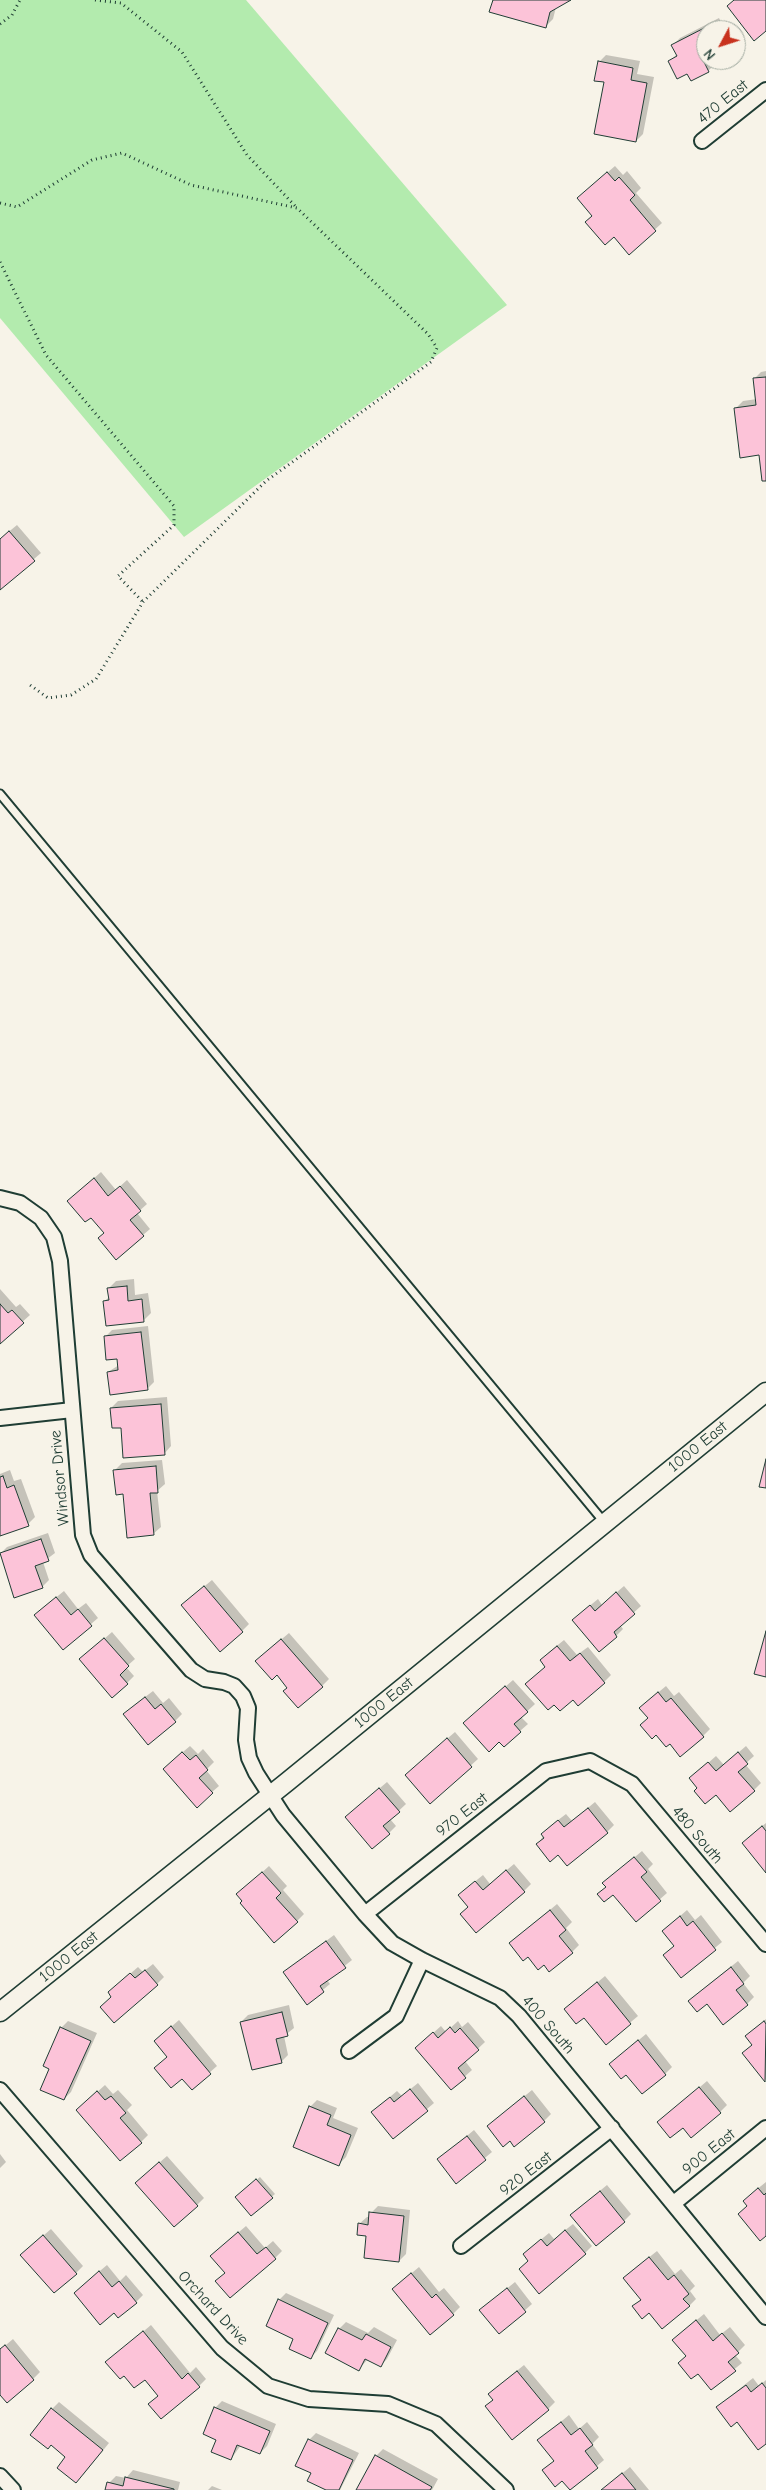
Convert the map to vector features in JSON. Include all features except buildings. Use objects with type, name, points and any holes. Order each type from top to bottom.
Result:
[{"type":"street","name":"470 East","points":[[702,141],[766,90]]},
{"type":"street","name":"Windsor Drive","points":[[0,1198],[20,1203],[41,1218],[54,1237],[60,1260],[83,1535],[91,1554],[191,1670],[205,1679],[224,1682],[234,1686],[243,1696],[248,1708],[246,1740],[249,1758],[270,1796]]},
{"type":"street","name":"1000 East","points":[[0,2012],[270,1796],[604,1522],[766,1392]]},
{"type":"street","points":[[0,1418],[72,1410]]},
{"type":"street","name":"970 East","points":[[365,1914],[546,1771],[590,1762]]},
{"type":"street","name":"480 South","points":[[590,1762],[632,1784],[766,1944]]},
{"type":"street","name":"400 South","points":[[270,1796],[283,1815],[365,1914],[392,1943],[422,1960],[500,1998],[519,2016],[766,2317]]},
{"type":"street","points":[[349,2051],[396,2016],[422,1960]]},
{"type":"street","name":"Orchard Drive","points":[[0,2090],[222,2348],[268,2386],[309,2399],[388,2404],[436,2424],[506,2490]]},
{"type":"street","name":"920 East","points":[[461,2246],[612,2128]]},
{"type":"street","name":"900 East","points":[[674,2203],[766,2128]]},
{"type":"street","points":[[0,2476],[13,2490]]},
{"type":"lane","points":[[0,794],[604,1522]]},
{"type":"path","points":[[0,24],[12,15],[20,0]]},
{"type":"path","points":[[30,685],[48,698],[70,695],[96,679],[143,602],[266,482],[431,362],[437,348],[428,334],[297,208],[247,155],[182,52],[120,3],[95,0]]},
{"type":"path","points":[[0,203],[16,207],[92,160],[122,153],[191,185],[297,208]]},
{"type":"path","points":[[0,262],[46,355],[174,506],[174,525],[118,576],[143,602]]},
{"type":"green space","points":[[0,0],[246,0],[507,305],[184,537],[0,318]]}]
